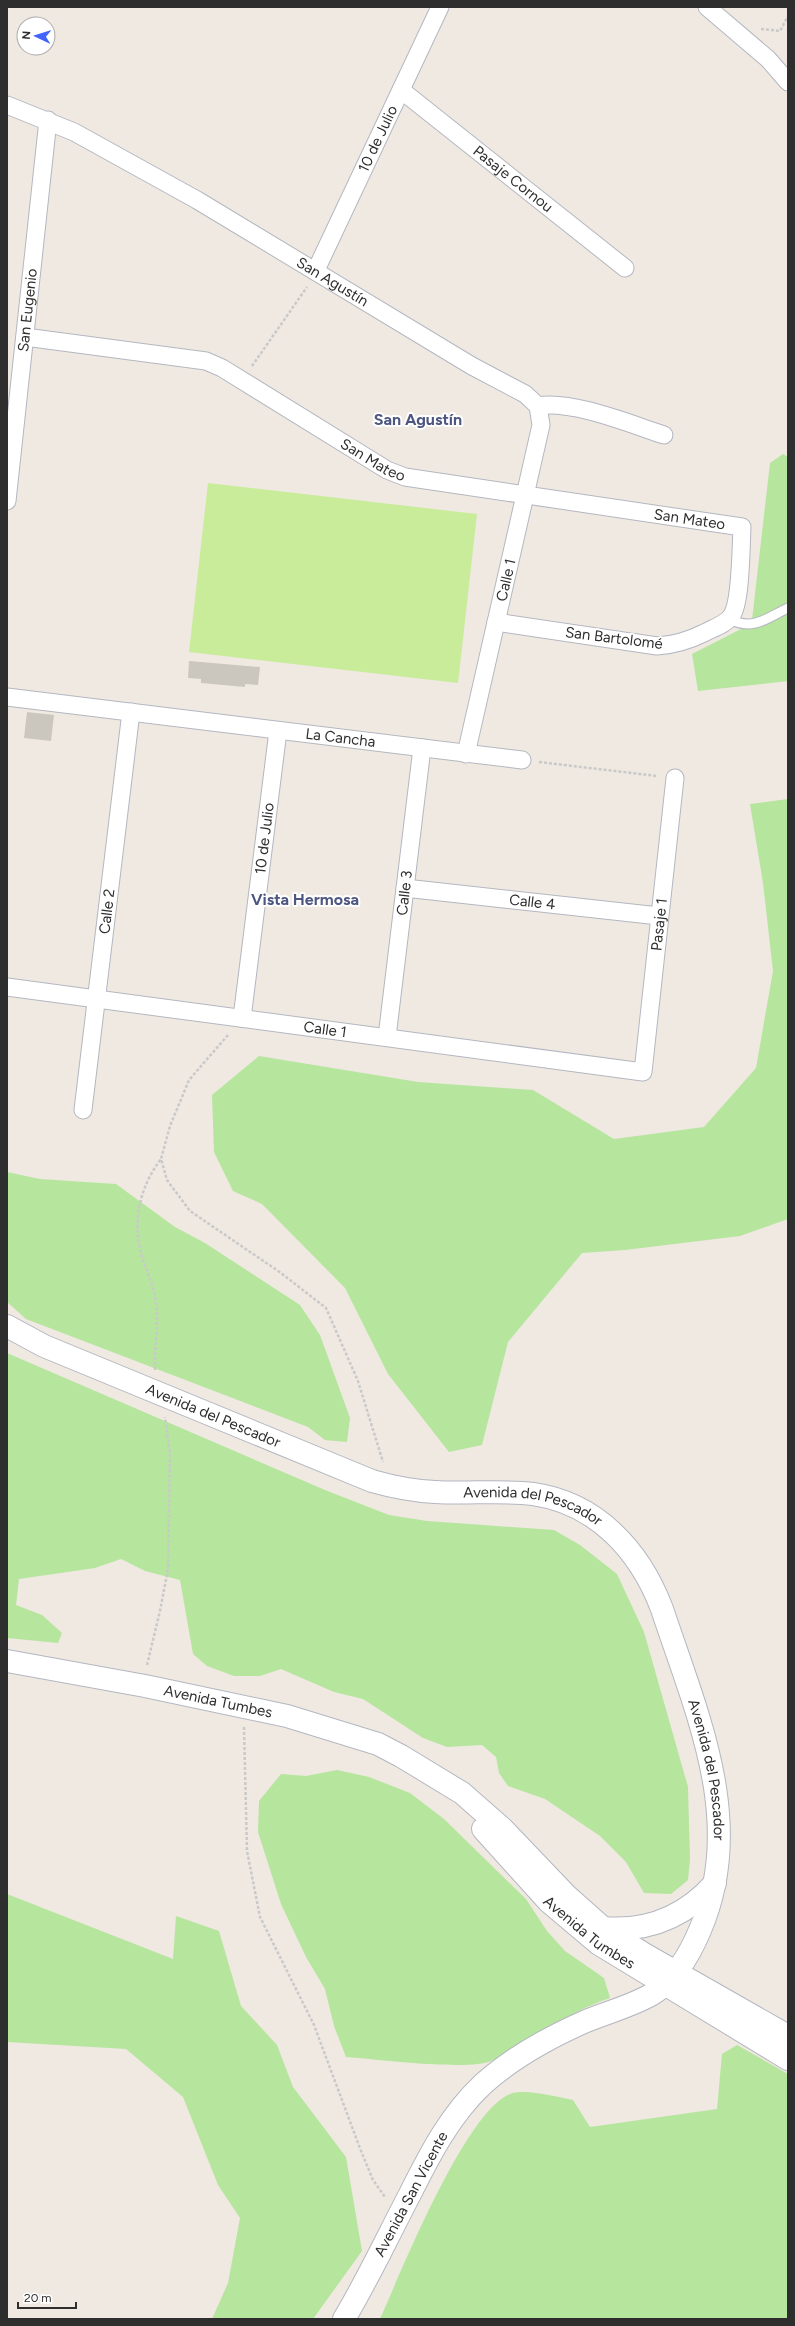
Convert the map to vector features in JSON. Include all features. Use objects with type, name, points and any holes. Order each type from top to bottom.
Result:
[{"type":"street","name":"10 de Julio","points":[[316,270],[440,7]]},
{"type":"street","points":[[707,7],[768,59],[788,82]]},
{"type":"street","name":"Pasaje Cornou","points":[[401,90],[625,268]]},
{"type":"street","name":"San Agustín","points":[[7,105],[48,120],[74,132],[197,200],[316,270],[472,366],[525,394],[538,406]]},
{"type":"street","name":"San Eugenio","points":[[7,501],[48,120]]},
{"type":"street","name":"San Mateo","points":[[25,337],[196,358],[215,364],[396,474],[415,479],[742,527],[735,608],[728,619]]},
{"type":"street","points":[[538,406],[552,405],[570,407],[664,434]]},
{"type":"street","name":"Calle 1","points":[[466,754],[541,425],[538,406]]},
{"type":"street","name":"San Bartolomé","points":[[496,622],[657,646],[673,645],[692,639],[728,619]]},
{"type":"street","name":"La Cancha","points":[[7,697],[522,760]]},
{"type":"street","name":"Calle 2","points":[[83,1110],[131,712]]},
{"type":"street","name":"10 de Julio","points":[[242,1018],[278,730]]},
{"type":"street","name":"Calle 3","points":[[387,1037],[422,748]]},
{"type":"street","name":"Pasaje 1","points":[[643,1072],[675,778]]},
{"type":"street","name":"Calle 4","points":[[405,888],[659,916]]},
{"type":"street","name":"Calle 1","points":[[7,987],[643,1072]]},
{"type":"street","name":"Avenida del Pescador","points":[[7,1326],[44,1346],[355,1475],[390,1486],[435,1492],[511,1493],[551,1497],[576,1507],[604,1523],[632,1552],[644,1570],[657,1596],[709,1752],[717,1798],[719,1822],[716,1882],[711,1901],[697,1938],[671,1978]]},
{"type":"street","name":"Avenida Tumbes","points":[[7,1661],[145,1686],[287,1716],[354,1735],[396,1753],[462,1793],[486,1814],[572,1900],[603,1928],[644,1954],[671,1978],[788,2059]]},
{"type":"street","name":"Avenida Tumbes","points":[[420,1768],[465,1810],[563,1916],[599,1944],[788,2036]]},
{"type":"street","points":[[603,1928],[631,1929],[661,1923],[693,1905],[716,1882]]},
{"type":"street","name":"Avenida San Vicente","points":[[344,2319],[442,2134],[465,2102],[501,2069],[542,2042],[585,2022],[641,2000],[671,1978]]},
{"type":"lane","points":[[728,619],[738,624],[750,626],[788,608]]},
{"type":"path","points":[[242,380],[303,294],[316,270]]},
{"type":"path","points":[[522,760],[675,778]]},
{"type":"path","points":[[145,1686],[151,1645],[165,1590],[169,1547],[170,1454],[166,1421],[157,1393],[154,1358],[158,1327],[157,1308],[150,1277],[139,1246],[137,1222],[143,1190],[161,1159],[170,1126],[189,1080],[242,1018]]},
{"type":"path","points":[[161,1159],[167,1180],[190,1211],[281,1273],[326,1308],[358,1381],[390,1486]]},
{"type":"path","points":[[244,1706],[247,1851],[260,1917],[314,2025],[373,2180],[399,2215]]},
{"type":"green space","points":[[783,454],[788,457],[788,681],[698,691],[692,654],[739,630],[752,620],[770,463]]},
{"type":"green space","points":[[208,483],[477,514],[458,683],[189,652]]},
{"type":"green space","points":[[788,799],[788,1219],[740,1236],[625,1250],[582,1253],[508,1342],[482,1445],[449,1452],[388,1374],[345,1288],[262,1204],[233,1191],[214,1152],[212,1095],[259,1056],[418,1082],[533,1090],[614,1139],[704,1127],[756,1068],[773,971],[763,883],[750,804]]},
{"type":"green space","points":[[7,1172],[40,1179],[116,1184],[175,1227],[205,1243],[300,1305],[320,1335],[350,1418],[347,1442],[325,1440],[308,1427],[26,1319],[7,1302]]},
{"type":"green space","points":[[7,1353],[325,1490],[389,1515],[427,1521],[554,1530],[580,1545],[617,1574],[644,1632],[688,1787],[690,1860],[688,1880],[671,1894],[644,1893],[626,1862],[600,1836],[545,1799],[508,1786],[499,1773],[496,1757],[482,1745],[447,1747],[423,1738],[363,1699],[334,1692],[281,1669],[260,1676],[234,1676],[207,1666],[193,1654],[180,1580],[145,1571],[121,1559],[95,1568],[19,1579],[16,1605],[42,1615],[62,1633],[58,1643],[7,1638]]},
{"type":"green space","points":[[337,1770],[369,1777],[410,1793],[444,1819],[526,1899],[547,1931],[565,1951],[604,1978],[610,1998],[579,2011],[521,2045],[491,2061],[480,2064],[443,2065],[346,2057],[334,2026],[325,1989],[306,1957],[281,1904],[258,1832],[259,1801],[281,1774],[306,1776]]},
{"type":"green space","points":[[7,1894],[173,1959],[176,1916],[219,1931],[241,2006],[277,2045],[293,2087],[346,2157],[362,2251],[313,2319],[212,2319],[228,2283],[240,2218],[218,2185],[183,2097],[126,2049],[7,2042]]},
{"type":"green space","points":[[737,2045],[788,2074],[788,2319],[380,2319],[418,2232],[436,2196],[474,2130],[492,2107],[510,2094],[516,2092],[532,2092],[559,2097],[573,2100],[590,2127],[717,2109],[722,2054]]},
{"type":"building","points":[[189,661],[260,667],[258,685],[245,684],[245,687],[201,683],[201,679],[188,678]]},
{"type":"building","points":[[27,712],[54,715],[51,741],[24,738]]},
{"type":"district","name":"San Agustín","points":[[418,419]]},
{"type":"district","name":"Vista Hermosa","points":[[305,899]]}]
